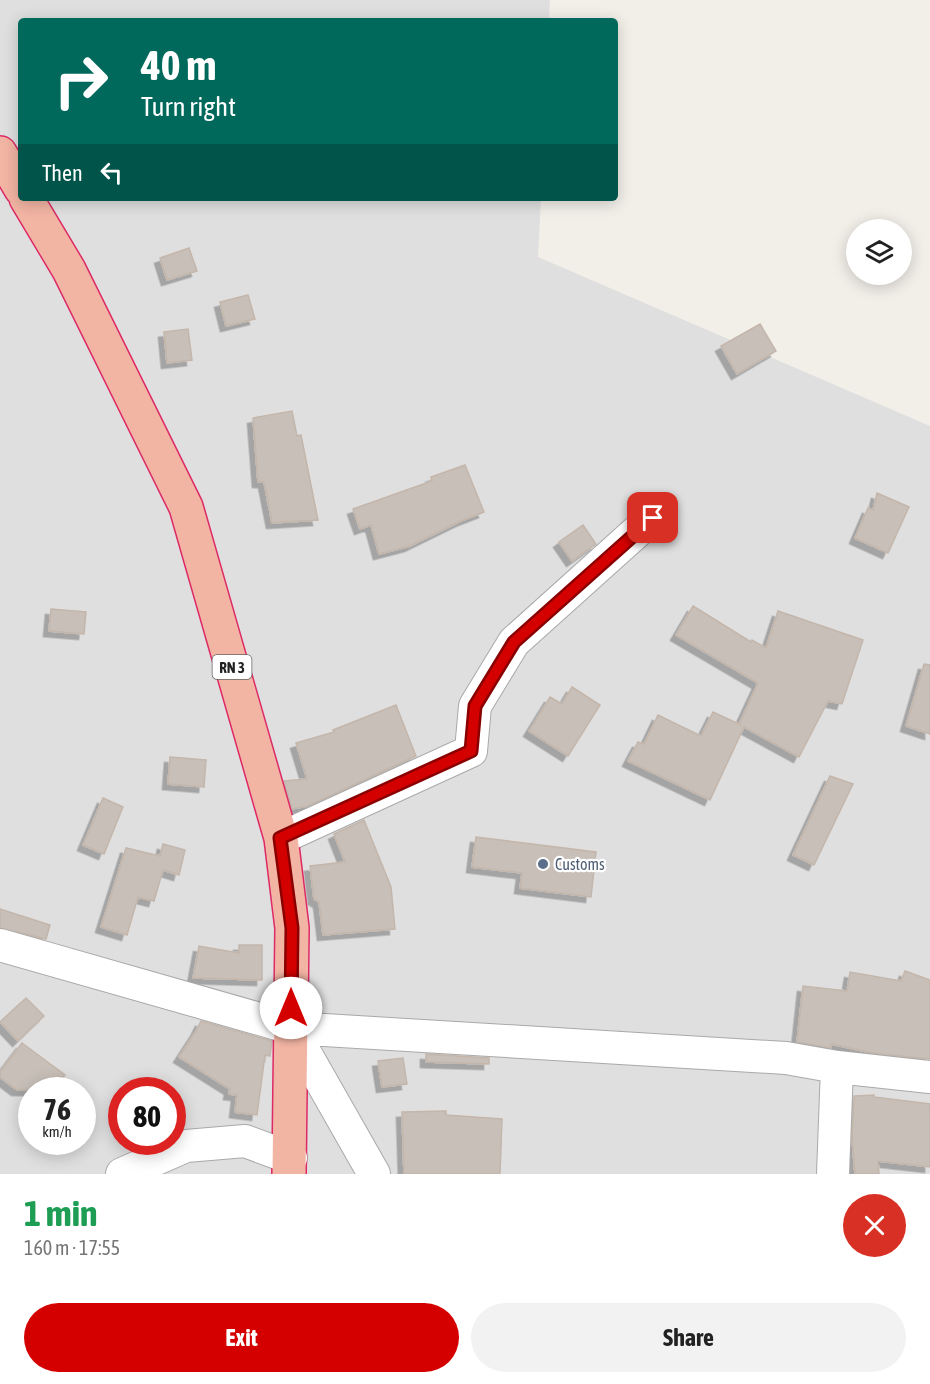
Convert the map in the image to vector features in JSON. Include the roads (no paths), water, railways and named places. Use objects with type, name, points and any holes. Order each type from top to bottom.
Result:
[{"type":"highway","points":[[0,153],[18,184]]},
{"type":"highway","name":"RN 3","points":[[28,201],[69,270],[186,507],[280,838],[292,928],[290,1166]]},
{"type":"street","points":[[280,838],[471,751],[475,706],[514,642],[653,518]]},
{"type":"street","points":[[0,945],[291,1028],[786,1058],[837,1067],[930,1077]]},
{"type":"street","points":[[291,1028],[374,1174]]},
{"type":"street","points":[[833,1174],[837,1067]]},
{"type":"street","points":[[122,1174],[186,1146],[245,1141],[290,1166]]},
{"type":"place","name":"Customs","points":[[543,864]]}]
